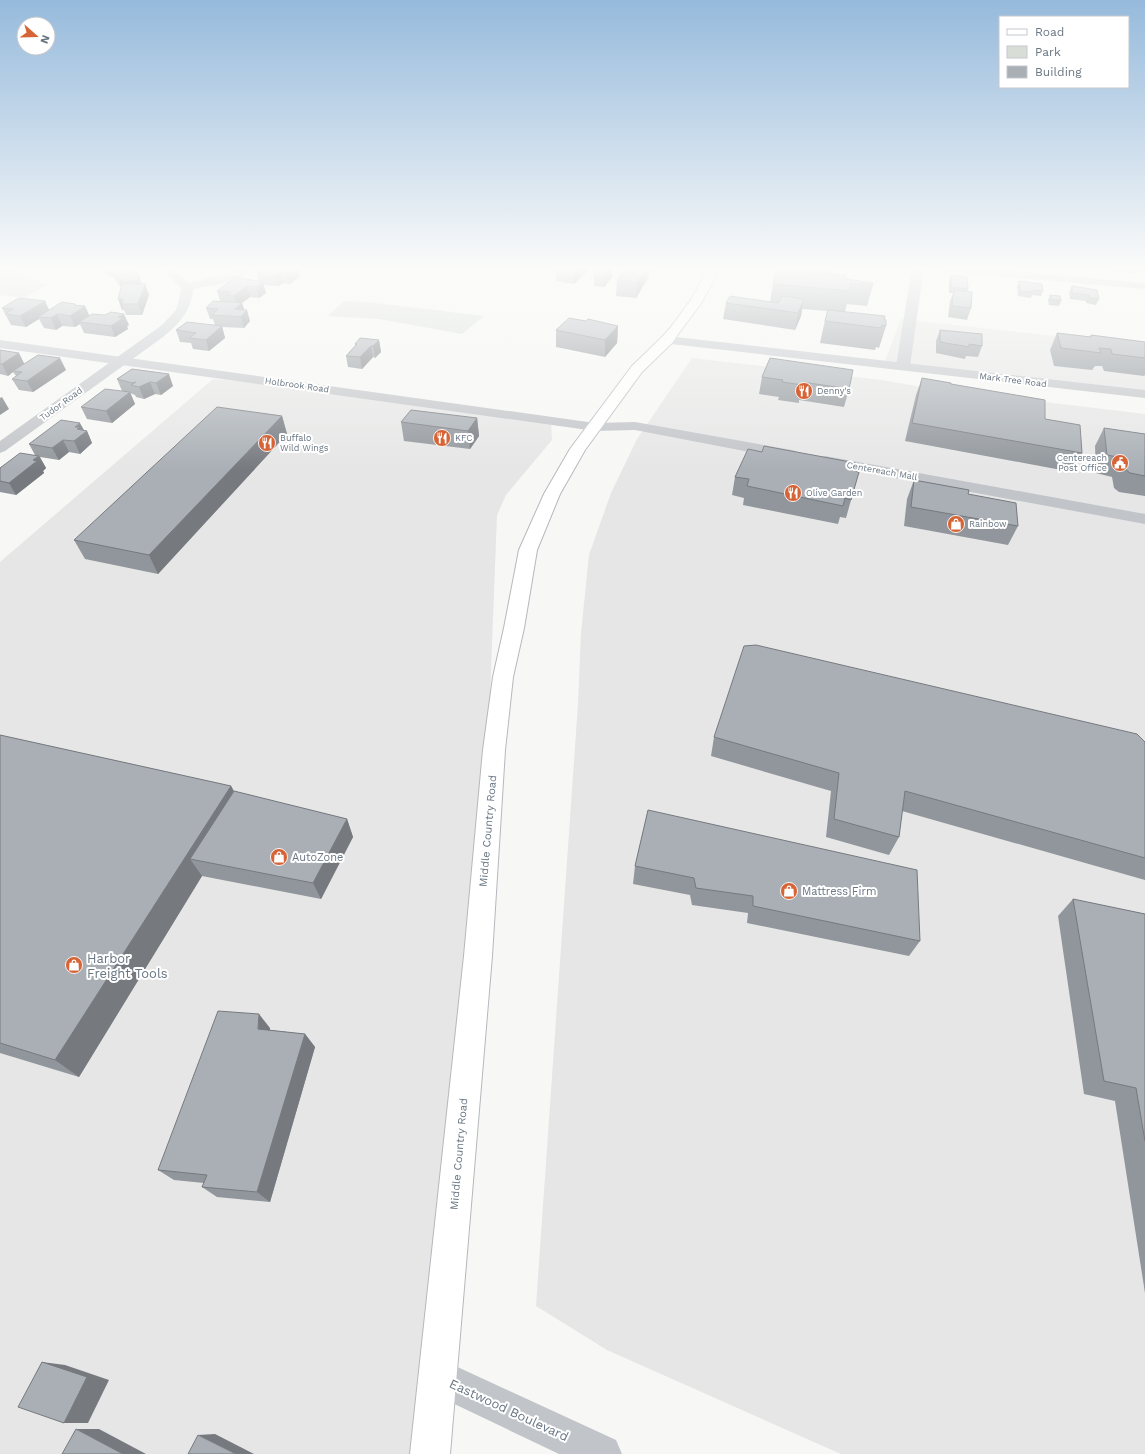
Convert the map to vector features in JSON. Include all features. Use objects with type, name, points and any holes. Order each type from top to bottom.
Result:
[{"type":"main road","name":"Middle Country Road","points":[[430,1454],[478,956],[494,750],[503,677],[514,628],[528,550],[552,494],[578,449],[637,368],[670,336]]},
{"type":"street","name":"Tudor Road","points":[[0,448],[155,336]]},
{"type":"street","points":[[903,366],[908,336]]},
{"type":"street","name":"Mark Tree Road","points":[[667,340],[1145,394]]},
{"type":"street","name":"Holbrook Road","points":[[0,344],[595,427]]},
{"type":"street","name":"Centereach Mall","points":[[595,427],[635,426],[1145,519]]},
{"type":"street","name":"Eastwood Boulevard","points":[[438,1377],[602,1454]]},
{"type":"shaded area","points":[[895,336],[1053,336],[1145,346],[1145,394],[884,364]]},
{"type":"shaded area","points":[[692,358],[882,380],[922,387],[1145,414],[1145,1454],[841,1454],[607,1350],[536,1306],[578,704],[581,633],[589,555],[611,493],[637,439]]},
{"type":"shaded area","points":[[213,379],[328,389],[551,421],[552,440],[506,495],[497,515],[482,904],[429,1454],[0,1454],[0,562]]},
{"type":"building","points":[[192,336],[211,336],[206,340],[189,338]]},
{"type":"building","points":[[585,336],[609,336],[605,340]]},
{"type":"building","points":[[940,336],[982,336],[982,346],[969,344],[969,347],[940,342]]},
{"type":"building","points":[[1058,336],[1098,336],[1145,342],[1145,358],[1112,354],[1111,349],[1099,348],[1101,353],[1061,348]]},
{"type":"building","points":[[360,338],[379,340],[360,357],[346,356],[357,344],[355,344]]},
{"type":"building","points":[[0,350],[19,353],[0,364]]},
{"type":"building","points":[[38,355],[60,358],[27,381],[12,379],[22,372],[13,371]]},
{"type":"building","points":[[770,358],[853,370],[849,389],[803,382],[803,385],[762,377]]},
{"type":"building","points":[[132,369],[169,374],[156,383],[150,382],[139,387],[131,385],[136,382],[132,383],[117,379]]},
{"type":"building","points":[[922,378],[1045,400],[1045,419],[1080,425],[1082,453],[912,423]]},
{"type":"building","points":[[105,389],[130,392],[106,411],[81,407]]},
{"type":"building","points":[[217,407],[282,416],[149,555],[74,540]]},
{"type":"building","points":[[411,410],[477,418],[468,431],[401,422]]},
{"type":"building","points":[[61,420],[80,423],[75,427],[80,427],[77,429],[87,431],[74,441],[63,440],[52,448],[29,444]]},
{"type":"building","points":[[1104,428],[1145,434],[1145,476],[1130,473],[1125,469],[1123,458],[1107,455]]},
{"type":"building","points":[[764,446],[856,463],[854,471],[859,472],[851,500],[845,498],[843,506],[747,486],[749,479],[735,477],[748,449],[762,452]]},
{"type":"building","points":[[20,453],[39,456],[33,460],[37,461],[9,483],[0,481],[0,468]]},
{"type":"building","points":[[914,480],[969,490],[968,494],[1016,503],[1018,526],[911,507]]},
{"type":"building","points":[[756,645],[1137,734],[1145,742],[1145,858],[905,791],[899,837],[834,819],[839,773],[714,737],[744,646]]},
{"type":"building","name":"Harbor Freight Tools","points":[[0,735],[231,786],[55,1060],[0,1043]]},
{"type":"building","name":"AutoZone","points":[[234,791],[347,819],[313,883],[190,859]]},
{"type":"building","name":"Mattress Firm","points":[[648,810],[917,870],[920,941],[753,906],[753,896],[696,888],[694,878],[635,866]]},
{"type":"building","points":[[1073,899],[1145,914],[1145,1141],[1136,1088],[1104,1081]]},
{"type":"building","points":[[218,1011],[259,1014],[258,1029],[305,1034],[257,1192],[202,1187],[207,1175],[158,1170]]},
{"type":"building","points":[[42,1362],[87,1377],[64,1423],[18,1407]]},
{"type":"building","points":[[76,1429],[123,1454],[62,1454]]},
{"type":"building","points":[[198,1435],[236,1454],[188,1454]]},
{"type":"place","name":"Denny's","points":[[804,391]]},
{"type":"place","name":"KFC","points":[[442,438]]},
{"type":"place","name":"Buffalo Wild Wings","points":[[267,443]]},
{"type":"place","name":"Centereach Post Office","points":[[1120,463]]},
{"type":"place","name":"Olive Garden","points":[[793,493]]},
{"type":"place","name":"Rainbow","points":[[956,524]]},
{"type":"place","name":"AutoZone","points":[[279,857]]},
{"type":"place","name":"Mattress Firm","points":[[789,891]]},
{"type":"place","name":"Harbor Freight Tools","points":[[74,965]]}]
